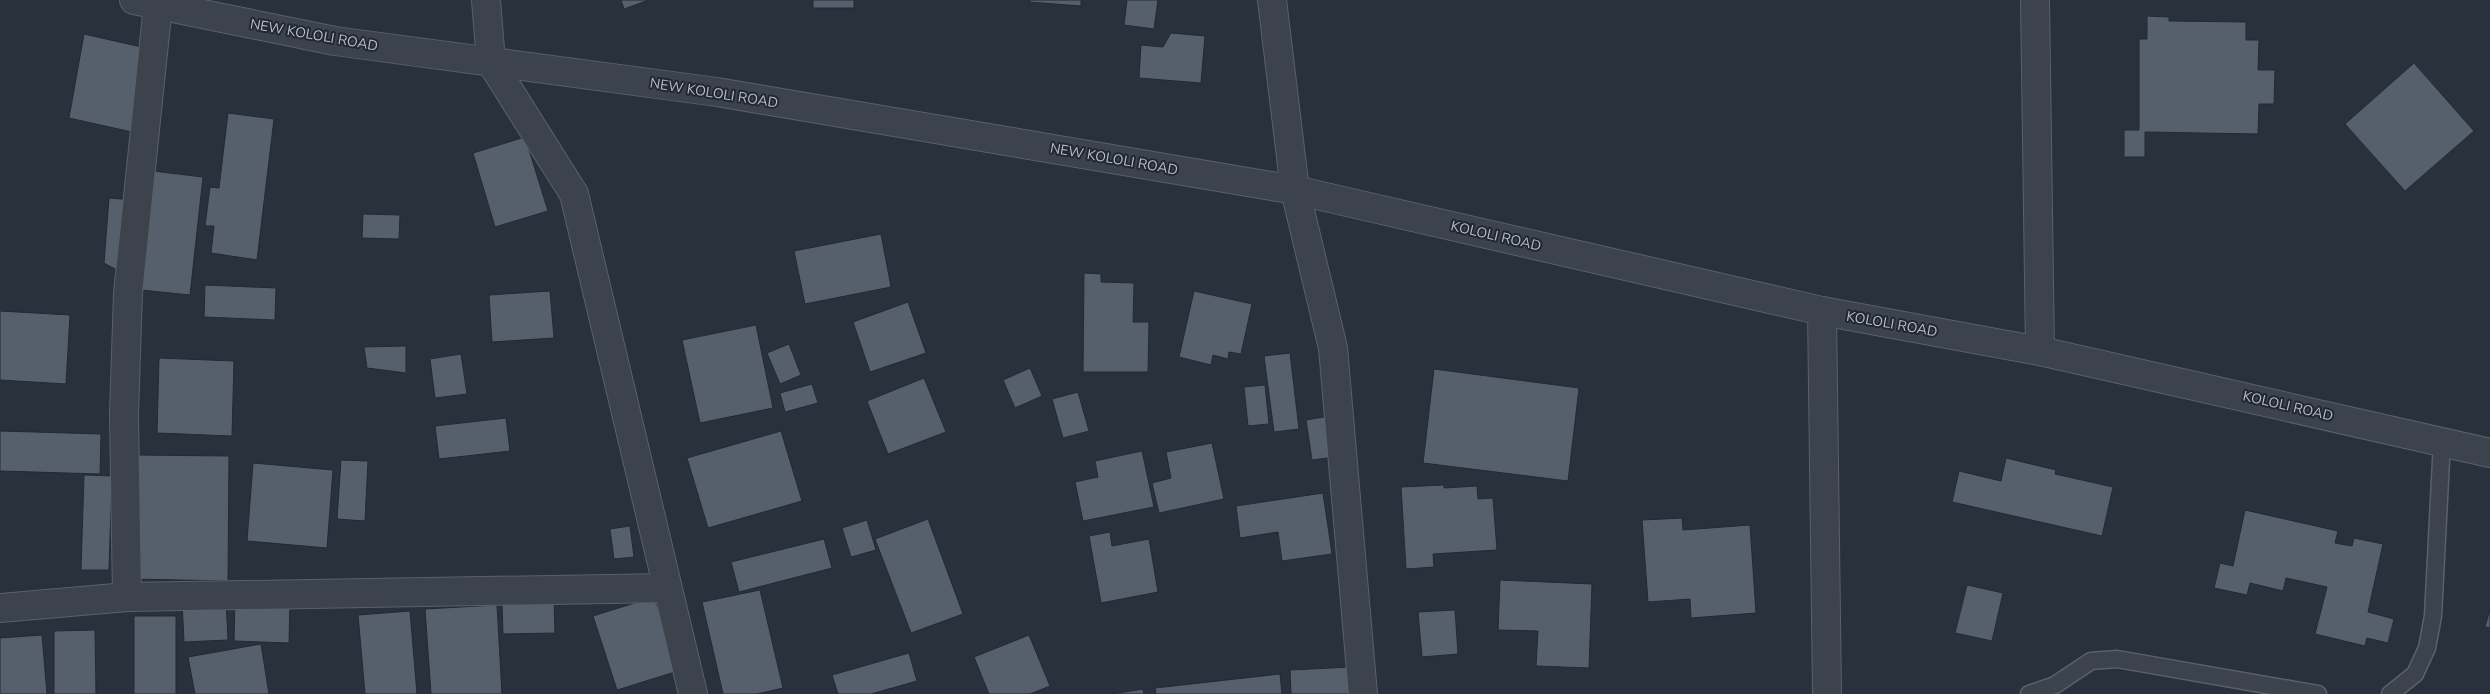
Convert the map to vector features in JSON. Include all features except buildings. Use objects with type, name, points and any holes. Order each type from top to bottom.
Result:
[{"type":"street","points":[[486,0],[492,62],[574,194],[693,694]]},
{"type":"street","points":[[1272,0],[1295,190],[1333,348],[1363,694]]},
{"type":"street","points":[[2036,0],[2040,351]]},
{"type":"street","points":[[127,597],[124,414],[128,293],[146,2]]},
{"type":"street","name":"NEW KOLOLI ROAD","points":[[146,2],[335,41],[717,92],[1295,190]]},
{"type":"street","name":"KOLOLI ROAD","points":[[1295,190],[1822,311],[2040,351],[2490,453]]},
{"type":"street","points":[[1822,311],[1827,694]]},
{"type":"street","points":[[0,608],[127,597],[667,588]]},
{"type":"lane","points":[[2390,694],[2415,674],[2427,648],[2433,616],[2442,441]]},
{"type":"lane","points":[[2029,694],[2055,685],[2091,661],[2117,659],[2318,694]]}]
